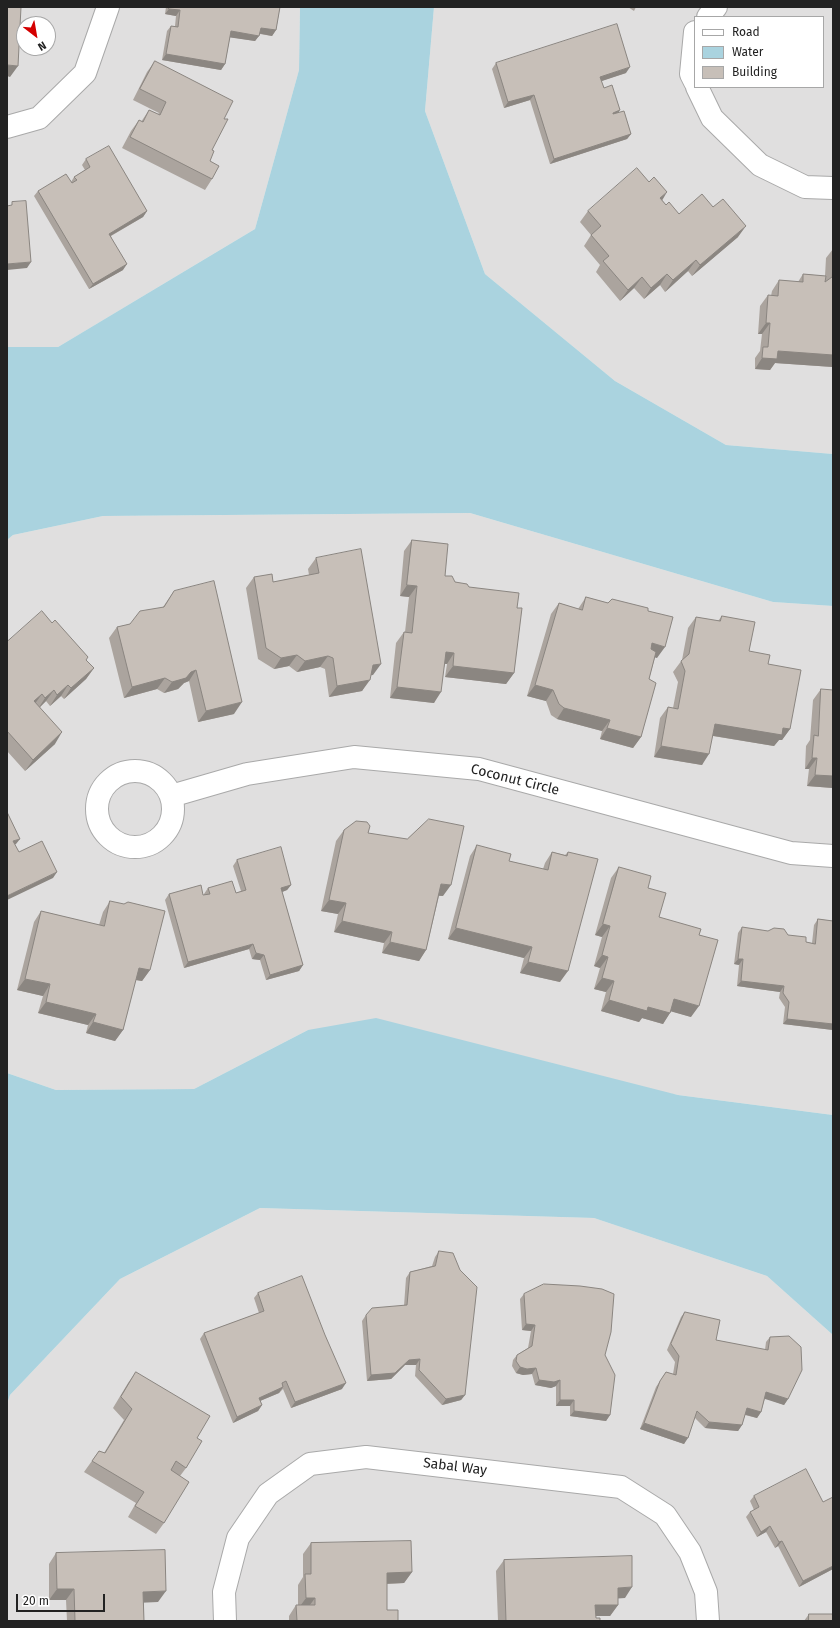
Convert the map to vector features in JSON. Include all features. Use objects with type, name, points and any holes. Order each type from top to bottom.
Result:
[{"type":"street","points":[[7,127],[39,118],[85,73],[108,7]]},
{"type":"street","points":[[709,16],[716,7]]},
{"type":"street","points":[[694,42],[691,74],[694,80]]},
{"type":"street","points":[[697,88],[712,118],[760,165],[805,187],[833,188]]},
{"type":"street","name":"Coconut Circle","points":[[171,796],[247,774],[354,757],[479,769],[791,853],[833,856]]},
{"type":"street","name":"Sabal Way","points":[[225,1621],[224,1592],[238,1538],[268,1494],[310,1464],[366,1456],[621,1487],[665,1515],[690,1552],[706,1592],[708,1621]]},
{"type":"shaded area","points":[[7,7],[300,7],[299,70],[255,229],[58,347],[7,347]]},
{"type":"shaded area","points":[[434,7],[833,7],[833,454],[726,445],[615,381],[485,274],[425,111]]},
{"type":"shaded area","points":[[470,513],[773,602],[833,606],[833,1115],[678,1095],[308,1030],[194,1089],[56,1090],[7,1073],[7,540],[13,535],[103,516]]},
{"type":"shaded area","points":[[260,1208],[594,1218],[767,1276],[833,1335],[833,1621],[7,1621],[7,1404],[10,1395],[120,1279]]},
{"type":"water","points":[[300,7],[434,7],[425,111],[485,274],[615,381],[726,445],[833,454],[833,606],[773,602],[470,513],[103,516],[13,535],[7,540],[7,347],[58,347],[255,229],[299,70]]},
{"type":"water","points":[[376,1018],[678,1095],[833,1115],[833,1335],[767,1276],[594,1218],[260,1208],[120,1279],[10,1395],[7,1404],[7,1073],[56,1090],[194,1089],[308,1030]]},
{"type":"building","points":[[7,7],[21,7],[21,16],[16,16],[16,56],[19,56],[18,66],[7,65]]},
{"type":"building","points":[[169,7],[280,7],[276,30],[261,28],[259,36],[231,31],[225,64],[166,54],[171,26],[178,27],[180,10],[169,9]]},
{"type":"building","points":[[617,24],[630,67],[600,77],[604,88],[612,85],[620,110],[613,114],[624,111],[631,134],[554,159],[534,95],[508,102],[496,63]]},
{"type":"building","points":[[155,61],[233,101],[224,119],[228,119],[212,150],[214,151],[210,161],[219,166],[212,179],[130,137],[139,120],[143,122],[149,110],[160,115],[166,102],[140,89]]},
{"type":"building","points":[[109,146],[147,211],[109,234],[127,264],[93,284],[38,191],[66,174],[72,183],[77,180],[74,177],[90,167],[86,159]]},
{"type":"building","points":[[637,168],[649,182],[654,177],[667,192],[660,198],[666,205],[669,202],[679,214],[702,194],[713,207],[723,199],[746,226],[700,265],[696,260],[673,280],[667,274],[651,288],[642,277],[628,290],[603,261],[609,256],[591,235],[601,226],[588,211]]},
{"type":"building","points":[[26,201],[31,262],[7,264],[7,206],[12,205],[12,202]]},
{"type":"building","points":[[833,260],[833,355],[778,351],[777,359],[762,358],[763,347],[768,347],[770,323],[766,323],[768,295],[778,296],[779,280],[803,282],[803,274],[826,276],[825,282],[832,277]]},
{"type":"building","points":[[412,540],[448,544],[445,576],[452,576],[455,582],[467,584],[469,587],[519,593],[517,608],[522,608],[514,673],[453,666],[454,653],[446,652],[441,692],[397,687],[404,632],[412,633],[417,586],[407,585]]},
{"type":"building","points":[[361,549],[381,664],[373,665],[370,680],[337,686],[333,658],[328,656],[305,661],[297,655],[281,658],[266,648],[254,577],[272,574],[273,582],[319,573],[316,558]]},
{"type":"building","points":[[214,581],[242,702],[206,711],[196,670],[191,672],[186,678],[172,682],[165,678],[132,687],[117,627],[130,624],[140,611],[164,607],[174,591]]},
{"type":"building","points":[[586,597],[608,603],[612,599],[648,608],[648,611],[673,617],[665,647],[652,643],[651,649],[656,652],[649,679],[656,683],[641,737],[607,728],[610,720],[564,708],[559,704],[553,690],[535,685],[559,603],[582,610]]},
{"type":"building","points":[[42,611],[52,623],[55,620],[88,657],[86,660],[94,668],[71,688],[68,685],[57,695],[54,690],[45,698],[42,694],[34,701],[62,732],[33,760],[7,731],[7,642]]},
{"type":"building","points":[[722,616],[755,622],[749,651],[770,655],[768,664],[801,670],[790,729],[783,728],[782,735],[715,724],[709,754],[661,746],[668,707],[678,709],[685,671],[681,661],[689,654],[696,617],[720,621]]},
{"type":"building","points":[[821,689],[833,690],[833,776],[815,775],[817,758],[812,758],[814,735],[818,736]]},
{"type":"building","points":[[7,812],[20,839],[13,841],[19,852],[42,841],[57,872],[7,896]]},
{"type":"building","points":[[429,819],[464,826],[451,885],[441,884],[426,950],[390,942],[392,932],[342,921],[346,903],[329,900],[344,830],[356,821],[367,822],[370,826],[368,833],[407,839]]},
{"type":"building","points":[[477,845],[511,854],[509,861],[548,870],[552,852],[567,856],[568,852],[598,859],[568,971],[528,962],[532,947],[456,928]]},
{"type":"building","points":[[281,847],[291,885],[281,888],[303,965],[270,975],[264,955],[256,953],[253,944],[188,962],[169,894],[201,885],[203,895],[210,894],[208,888],[232,881],[236,893],[246,890],[237,860]]},
{"type":"building","points":[[619,867],[651,876],[648,888],[666,893],[659,917],[701,929],[699,935],[718,940],[699,1006],[674,999],[670,1013],[648,1007],[647,1011],[609,1000],[614,981],[602,978],[608,957],[602,955],[610,926],[603,924]]},
{"type":"building","points":[[110,901],[124,904],[128,902],[165,911],[150,970],[139,968],[123,1030],[93,1022],[96,1014],[46,1002],[50,984],[25,979],[41,911],[104,926]]},
{"type":"building","points":[[818,919],[833,921],[833,1024],[787,1019],[789,1002],[783,993],[784,986],[741,981],[743,959],[738,959],[742,927],[768,931],[774,928],[784,929],[788,935],[806,937],[806,942],[815,944]]},
{"type":"building","points":[[439,1251],[453,1253],[460,1270],[477,1287],[465,1395],[446,1399],[419,1370],[420,1359],[409,1360],[395,1373],[371,1375],[366,1315],[372,1308],[407,1305],[410,1272],[435,1266]]},
{"type":"building","points":[[302,1276],[346,1383],[295,1402],[286,1381],[282,1383],[283,1387],[259,1398],[262,1405],[237,1417],[204,1333],[264,1311],[258,1293]]},
{"type":"building","points":[[544,1284],[602,1289],[614,1294],[611,1332],[605,1355],[615,1375],[610,1415],[574,1411],[574,1400],[560,1400],[560,1380],[554,1382],[539,1380],[536,1368],[527,1369],[520,1367],[516,1361],[517,1355],[532,1346],[535,1325],[526,1324],[524,1294]]},
{"type":"building","points":[[685,1312],[720,1320],[716,1340],[768,1350],[770,1337],[789,1336],[801,1347],[802,1370],[788,1399],[766,1392],[761,1412],[747,1408],[742,1425],[709,1422],[697,1411],[688,1438],[644,1423],[660,1381],[666,1372],[676,1375],[679,1356],[671,1344]]},
{"type":"building","points":[[136,1372],[210,1416],[197,1438],[202,1441],[186,1468],[176,1461],[171,1470],[189,1482],[164,1523],[135,1506],[144,1492],[92,1461],[99,1451],[105,1453],[132,1409],[121,1397]]},
{"type":"building","points":[[806,1469],[823,1502],[833,1497],[833,1566],[803,1581],[782,1541],[779,1542],[770,1526],[761,1532],[750,1512],[759,1507],[754,1496]]},
{"type":"building","points":[[411,1541],[412,1572],[387,1573],[387,1610],[398,1610],[398,1621],[297,1621],[296,1605],[315,1605],[315,1598],[306,1598],[305,1574],[311,1574],[311,1543]]},
{"type":"building","points":[[165,1550],[166,1591],[143,1592],[144,1621],[75,1621],[74,1589],[57,1589],[56,1553]]},
{"type":"building","points":[[632,1556],[632,1587],[618,1588],[618,1605],[595,1605],[596,1618],[600,1618],[600,1621],[506,1621],[504,1560]]},
{"type":"building","points":[[809,1614],[833,1614],[833,1621],[809,1621]]}]
